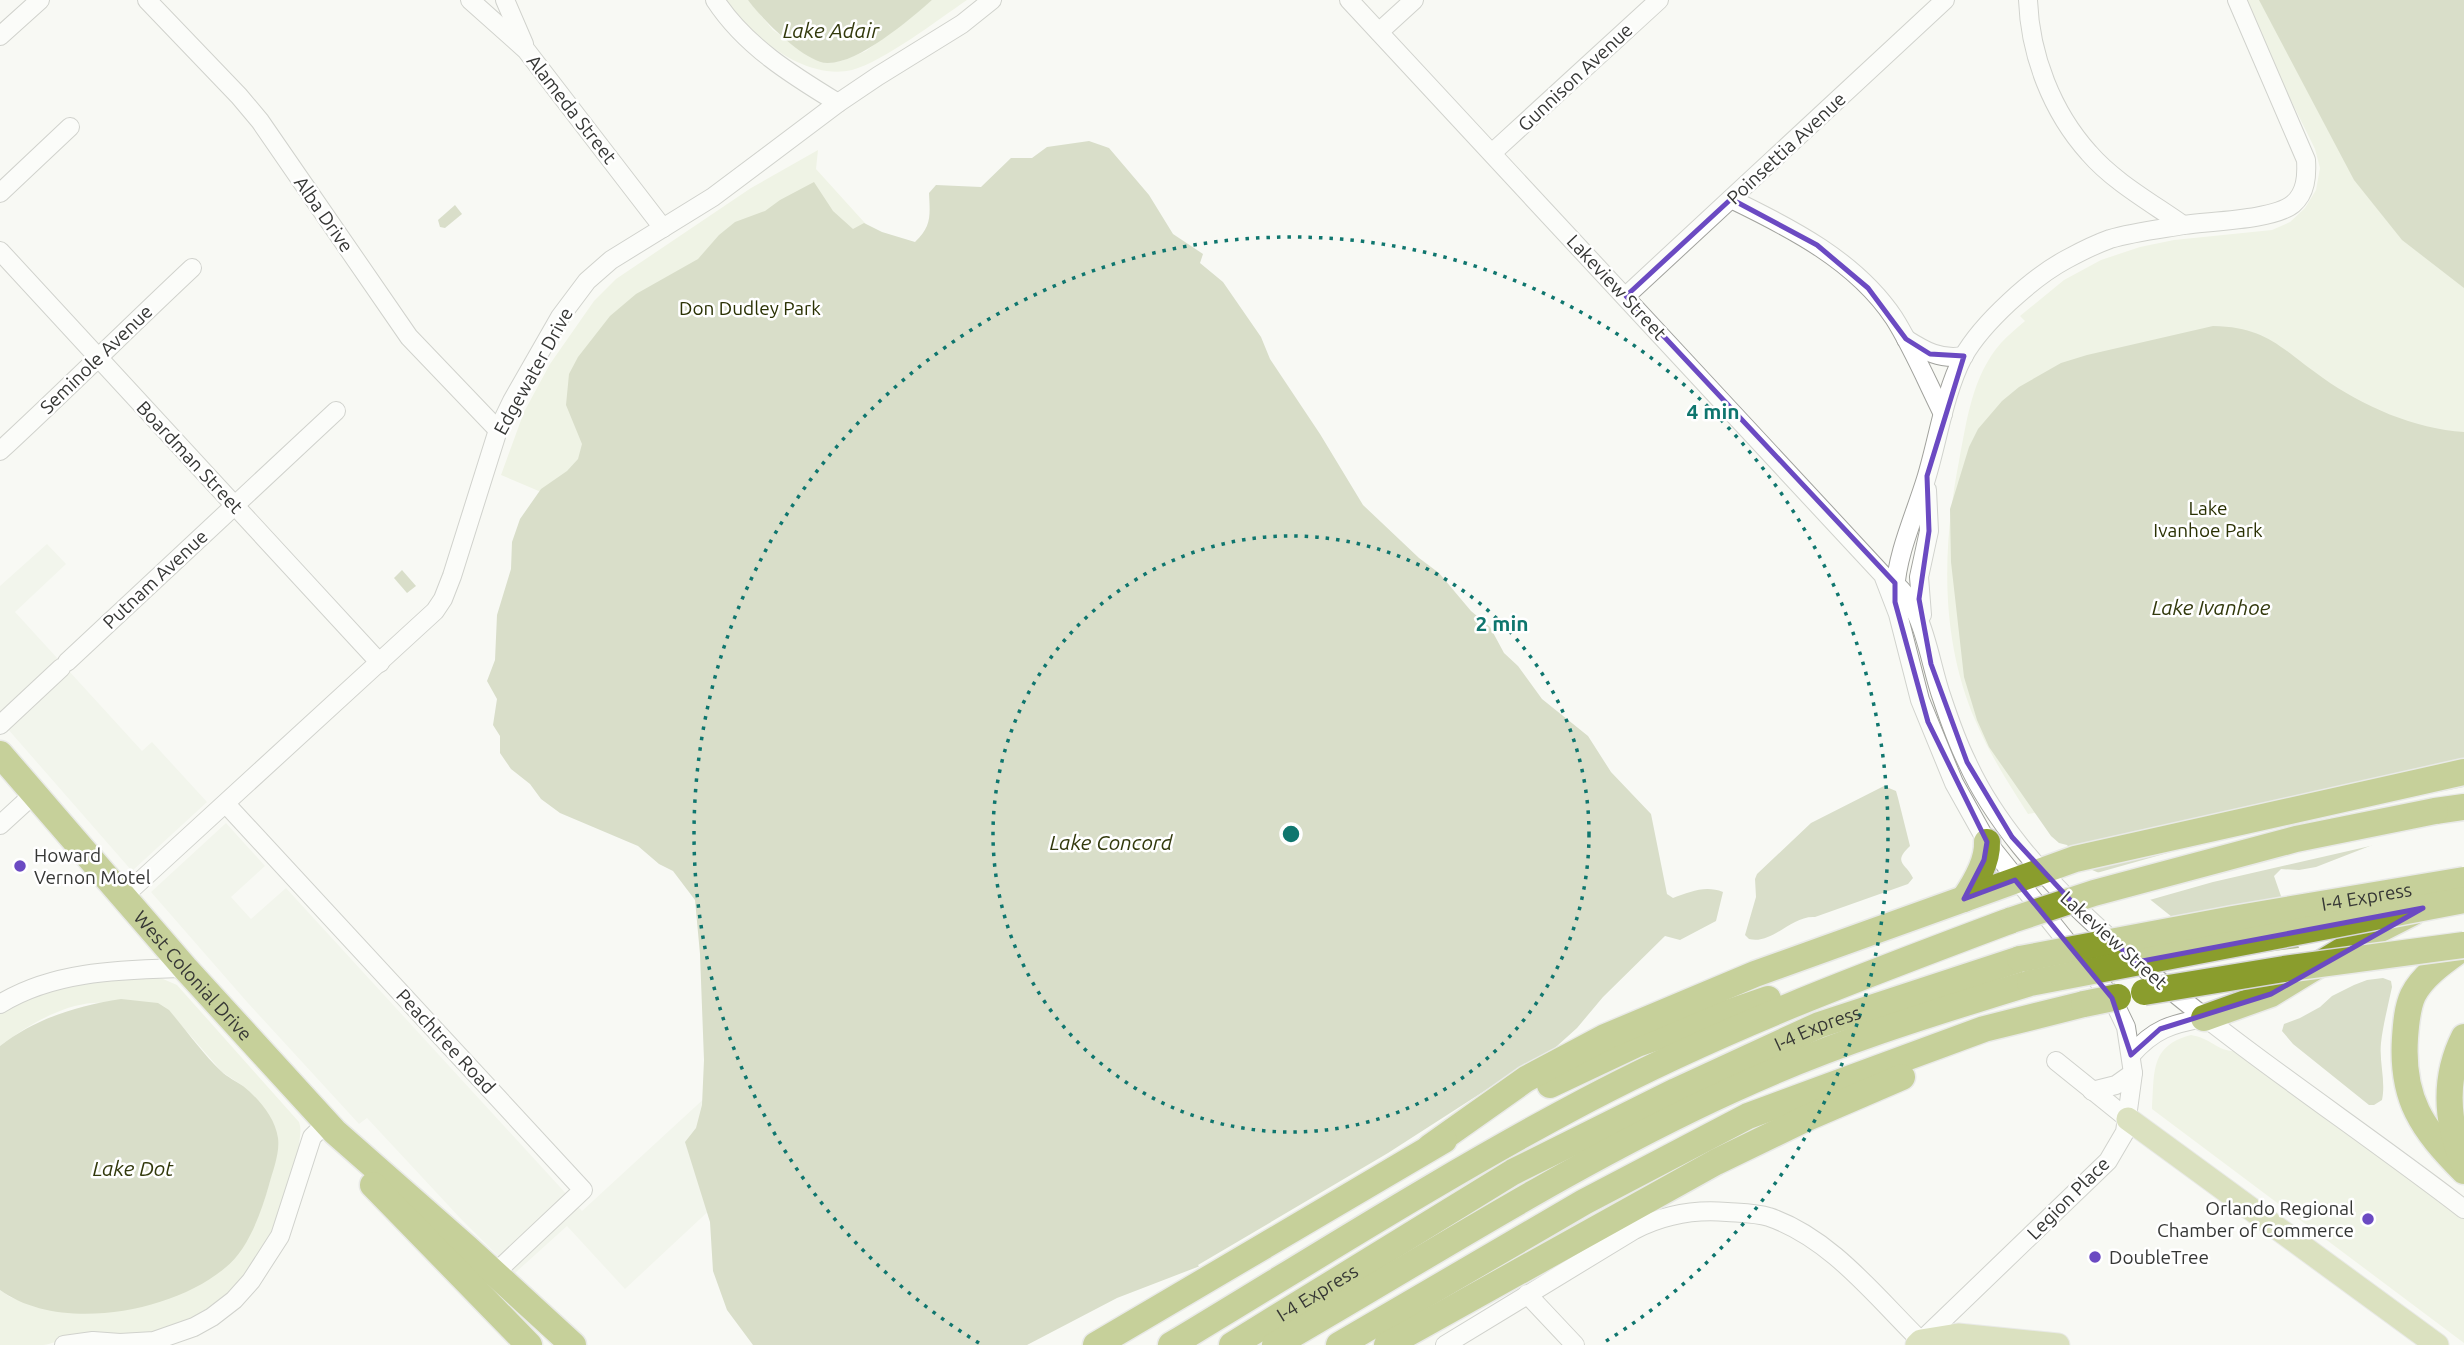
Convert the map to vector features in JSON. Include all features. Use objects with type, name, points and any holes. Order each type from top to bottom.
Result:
[{"type":"highway","name":"West Colonial Drive","points":[[0,754],[186,968],[331,1128],[380,1194],[461,1273],[529,1345]]},
{"type":"highway","points":[[1430,1147],[1526,1079],[1601,1039],[1755,975],[2015,880],[2075,859],[2464,772]]},
{"type":"highway","points":[[1171,1345],[1468,1166],[1588,1099],[1805,998],[2012,920],[2094,893],[2296,839],[2464,807]]},
{"type":"highway","points":[[1964,899],[1981,868],[1987,842]]},
{"type":"highway","name":"I-4 Express","points":[[1232,1345],[1513,1172],[1676,1091],[1819,1025],[2233,919],[2464,880]]},
{"type":"highway","points":[[2204,1018],[2270,994],[2361,939],[2464,888]]},
{"type":"highway","name":"I-4 Express","points":[[1276,1345],[1591,1162],[1732,1090],[2025,971],[2464,900]]},
{"type":"highway","points":[[1339,1345],[1584,1202],[1748,1116],[1984,1030],[2086,1008],[2118,997],[2284,969],[2464,946]]},
{"type":"highway","points":[[2464,946],[2433,971],[2413,995],[2406,1022],[2403,1061],[2409,1096],[2418,1116],[2434,1140],[2464,1171]]},
{"type":"highway","points":[[1096,1345],[1430,1147],[1531,1095],[1637,1044],[1777,997],[1805,998]]},
{"type":"highway","points":[[1413,1345],[1484,1299],[1523,1284],[1709,1166],[1807,1118],[1934,1064],[2076,1019],[2086,1008]]},
{"type":"highway","points":[[2464,1037],[2453,1063],[2448,1088],[2453,1131],[2464,1164]]},
{"type":"highway","name":"West Colonial Drive","points":[[331,1128],[573,1345]]},
{"type":"highway","points":[[1387,1345],[1479,1292],[1523,1284]]},
{"type":"main road","points":[[2128,1119],[2437,1345]]},
{"type":"main road","points":[[1919,1343],[1958,1335],[2058,1345]]},
{"type":"street","points":[[0,36],[40,0]]},
{"type":"street","name":"Alba Drive","points":[[147,0],[246,105],[409,337],[498,430]]},
{"type":"street","name":"Alameda Street","points":[[470,0],[527,50],[663,229]]},
{"type":"street","points":[[505,0],[527,50]]},
{"type":"street","points":[[715,0],[739,33],[755,47],[838,103]]},
{"type":"street","name":"Edgewater Drive","points":[[124,896],[431,616],[443,599],[498,430],[543,346],[578,291],[604,265],[713,197],[838,103],[962,24],[992,0]]},
{"type":"street","name":"Lakeview Street","points":[[1349,0],[1889,579],[1912,608],[1927,642],[1942,699],[1967,762],[2012,836],[2041,872],[2095,927],[2204,1018],[2464,1209]]},
{"type":"street","points":[[1379,32],[1414,0]]},
{"type":"street","name":"Gunnison Avenue","points":[[1492,153],[1659,0]]},
{"type":"street","name":"Poinsettia Avenue","points":[[1626,296],[1945,0]]},
{"type":"street","points":[[2028,0],[2037,61],[2060,113],[2088,153],[2108,171],[2183,225]]},
{"type":"street","points":[[1927,642],[1919,599],[1919,577],[1929,531],[1927,476],[1943,414],[1964,356],[1995,316],[2030,284],[2064,260],[2110,239],[2183,225],[2277,212],[2292,205],[2301,193],[2307,178],[2306,160],[2237,0]]},
{"type":"street","points":[[0,193],[70,127]]},
{"type":"street","points":[[1731,199],[1788,226],[1817,245],[1868,288],[1884,305],[1906,338],[1943,414]]},
{"type":"street","name":"Boardman Street","points":[[0,251],[380,663]]},
{"type":"street","name":"Seminole Avenue","points":[[0,451],[192,268]]},
{"type":"street","points":[[1906,338],[1930,354],[1949,359],[1964,356]]},
{"type":"street","name":"Putnam Avenue","points":[[0,725],[336,411]]},
{"type":"street","name":"Lakeview Street","points":[[1927,476],[1902,555],[1889,579],[1895,602],[1928,722],[1954,783],[1987,842],[2046,917]]},
{"type":"street","points":[[0,825],[35,793]]},
{"type":"street","name":"Peachtree Road","points":[[226,804],[583,1190],[495,1273]]},
{"type":"street","name":"Legion Place","points":[[1919,1343],[2108,1161],[2121,1140],[2128,1119],[2132,1064],[2126,1027],[2112,998],[2046,917]]},
{"type":"street","points":[[0,1004],[31,989],[61,979],[114,971],[186,968]]},
{"type":"street","points":[[2092,1091],[2116,1085],[2145,1040],[2160,1029],[2204,1018]]},
{"type":"street","points":[[2056,1061],[2128,1119]]},
{"type":"street","points":[[64,1345],[93,1341],[153,1341],[194,1327],[234,1300],[251,1281],[280,1236],[312,1137],[331,1128]]},
{"type":"street","points":[[1445,1345],[1523,1284],[1655,1220],[1710,1211],[1768,1217],[1805,1235],[1843,1263],[1919,1343]]},
{"type":"street","points":[[1523,1284],[1575,1345]]},
{"type":"highlighted area","points":[[1731,199],[1817,245],[1868,288],[1906,339],[1930,354],[1964,356],[1927,476],[1929,531],[1919,599],[1931,664],[1967,762],[2012,837],[2095,927],[2137,962],[2423,908],[2271,994],[2160,1029],[2131,1055],[2112,998],[2015,880],[1964,899],[1984,860],[1987,842],[1928,722],[1895,602],[1895,583],[1626,296]]},
{"type":"shaded area","points":[[47,544],[66,564],[15,612],[142,751],[152,742],[207,802],[132,871],[0,720],[0,586]]},
{"type":"shaded area","points":[[226,823],[265,866],[231,897],[251,919],[286,888],[582,1211],[734,1071],[759,1164],[625,1289],[567,1226],[515,1273],[367,1118],[359,1124],[151,892]]},
{"type":"green space","points":[[726,0],[748,0],[773,30],[825,63],[841,61],[866,51],[932,0],[967,0],[879,58],[852,70],[834,72],[816,69],[780,53],[749,28]]},
{"type":"green space","name":"Lake Ivanhoe","points":[[2247,0],[2464,0],[2464,733],[2028,814],[1976,722],[1964,691],[1950,626],[1947,560],[1949,527],[1972,399],[1991,356],[2025,321],[2020,316],[2064,280],[2101,260],[2140,247],[2174,240],[2272,230],[2290,222],[2305,208],[2316,190],[2320,168],[2315,149],[2280,78]]},
{"type":"green space","name":"Don Dudley Park","points":[[818,150],[816,169],[921,285],[560,500],[501,475],[524,412],[550,364],[594,301],[616,279],[751,188]]},
{"type":"green space","points":[[140,975],[163,979],[177,985],[299,1122],[300,1153],[276,1224],[263,1252],[239,1283],[208,1309],[191,1319],[143,1334],[73,1337],[43,1345],[0,1345],[0,1290],[36,1307],[75,1313],[224,1269],[246,1241],[261,1208],[272,1174],[278,1139],[243,1086],[222,1072],[169,1011],[111,1003],[81,1005],[44,1018],[0,1046],[0,1010],[49,987]]},
{"type":"green space","points":[[2191,1035],[2224,1049],[2236,1051],[2464,1214],[2464,1343],[2152,1109],[2155,1073],[2161,1054],[2177,1040]]},
{"type":"water","name":"Lake Adair","points":[[748,0],[932,0],[868,49],[827,63],[818,61],[795,47],[773,28]]},
{"type":"water","points":[[2259,0],[2464,0],[2464,288],[2402,240],[2354,180]]},
{"type":"water","name":"Lake Concord","points":[[1089,141],[1109,148],[1149,195],[1173,234],[1203,254],[1200,263],[1223,282],[1261,337],[1270,359],[1363,505],[1419,558],[1439,573],[1471,611],[1490,627],[1504,653],[1518,666],[1542,699],[1588,736],[1611,772],[1651,814],[1667,894],[1673,898],[1704,889],[1723,892],[1716,921],[1680,940],[1665,936],[1603,997],[1577,1028],[1465,1129],[1213,1261],[1117,1298],[1027,1345],[753,1345],[727,1310],[713,1271],[710,1222],[685,1142],[696,1128],[702,1105],[704,1060],[695,900],[673,871],[659,864],[638,846],[560,813],[541,799],[530,784],[511,769],[500,753],[500,736],[493,725],[497,699],[487,681],[495,660],[497,615],[511,569],[512,542],[520,519],[541,489],[567,471],[578,459],[582,444],[566,405],[569,374],[578,357],[610,316],[636,294],[698,259],[719,235],[735,222],[765,211],[814,182],[833,211],[853,229],[864,223],[882,232],[915,242],[925,231],[929,214],[929,193],[936,185],[981,187],[1011,158],[1032,158],[1047,147]]},
{"type":"water","points":[[455,205],[462,214],[445,228],[440,227],[438,220]]},
{"type":"water","name":"Lake Ivanhoe","points":[[2213,326],[2232,327],[2261,335],[2338,388],[2372,407],[2408,421],[2464,432],[2464,787],[2423,795],[2405,806],[2375,844],[2316,867],[2281,869],[2274,876],[2299,948],[2234,956],[2177,921],[2137,889],[2085,867],[2067,845],[2059,843],[2051,836],[1989,747],[1977,720],[1964,677],[1951,562],[1950,509],[1969,447],[1978,429],[2002,401],[2019,387],[2061,363]]},
{"type":"water","points":[[402,570],[416,586],[407,593],[394,578]]},
{"type":"water","points":[[1884,786],[1896,791],[1910,846],[1901,860],[1913,878],[1908,884],[1815,917],[1798,920],[1766,938],[1749,939],[1745,935],[1756,897],[1757,874],[1811,823]]},
{"type":"water","points":[[2383,978],[2391,981],[2392,987],[2381,1043],[2383,1093],[2382,1100],[2369,1105],[2293,1044],[2282,1031],[2284,1024],[2320,1007],[2332,996],[2367,980]]},
{"type":"water","name":"Lake Dot","points":[[121,999],[158,1003],[169,1010],[214,1064],[260,1102],[276,1130],[277,1156],[258,1219],[247,1241],[225,1268],[202,1284],[146,1306],[114,1312],[83,1314],[52,1311],[24,1303],[0,1290],[0,1046],[28,1028],[58,1015]]},
{"type":"pier","points":[[2420,794],[2424,798],[2407,809],[2386,829],[2379,844],[2213,882],[2146,901],[2135,892],[2093,874],[2210,841]]},
{"type":"pier","points":[[2302,948],[2300,952],[2234,960],[2229,958]]},
{"type":"pier","points":[[1566,1043],[1467,1132],[1201,1270],[1198,1265],[1388,1153],[1517,1070]]},
{"type":"place","name":"Howard Vernon Motel","points":[[20,866]]},
{"type":"place","name":"Orlando Regional Chamber of Commerce","points":[[2368,1219]]},
{"type":"place","name":"DoubleTree","points":[[2095,1257]]},
{"type":"park label","name":"Lake Ivanhoe Park","points":[[2208,519]]}]
